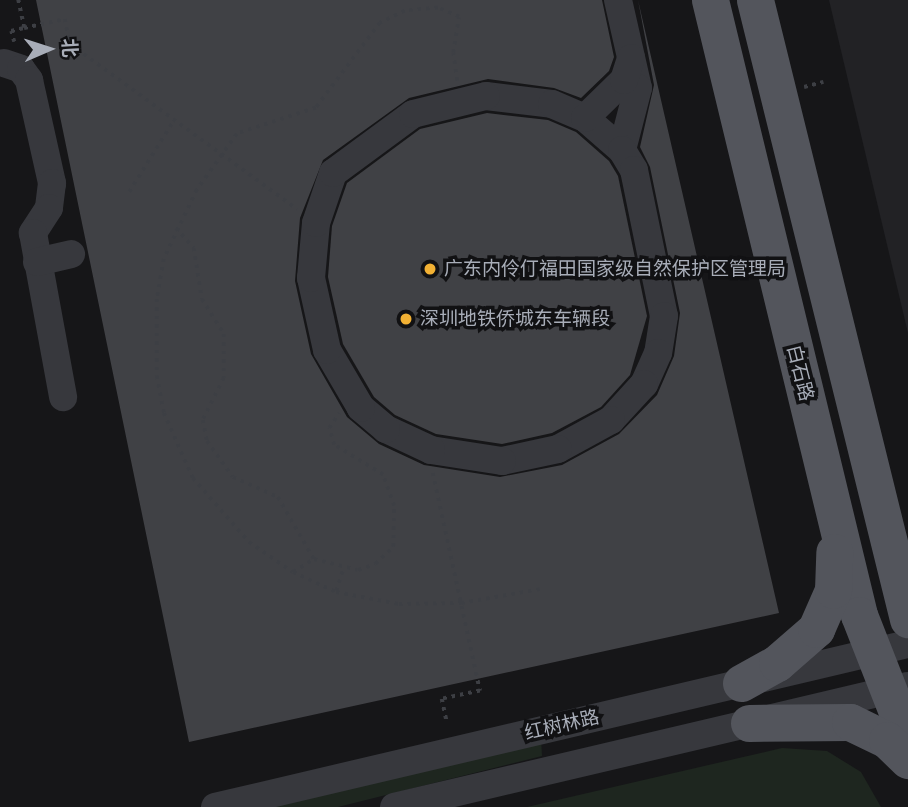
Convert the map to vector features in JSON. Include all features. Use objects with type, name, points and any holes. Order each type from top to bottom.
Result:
[{"type":"main road","name":"白石路","points":[[710,0],[870,653],[897,689],[908,740]]},
{"type":"main road","points":[[755,0],[875,503],[908,620]]},
{"type":"main road","points":[[875,503],[908,563]]},
{"type":"main road","points":[[741,682],[801,645],[827,611],[833,590],[833,509]]},
{"type":"main road","points":[[749,723],[850,722],[887,740],[908,760]]},
{"type":"street","points":[[618,0],[631,58],[638,107],[622,150]]},
{"type":"street","points":[[10,57],[29,80],[52,183],[49,208],[33,233],[63,397]]},
{"type":"street","points":[[585,118],[624,80],[631,58]]},
{"type":"street","points":[[518,96],[585,118],[622,150],[634,170],[663,292],[658,353],[644,384],[611,420],[558,449],[502,461],[432,450],[386,429],[341,382],[314,309],[316,223],[333,173],[368,143],[413,114],[460,100],[518,96]]},
{"type":"street","points":[[37,262],[71,254]]},
{"type":"street","name":"红树林路","points":[[215,807],[908,643]]},
{"type":"street","points":[[394,807],[897,689]]},
{"type":"path","points":[[18,0],[24,28]]},
{"type":"path","points":[[460,100],[453,53],[459,17],[438,8],[405,11],[373,31],[316,108],[244,130],[221,154],[176,228],[157,299],[156,365],[164,413],[193,478],[216,508],[249,542],[293,572],[335,592],[399,604],[461,603],[540,589]]},
{"type":"path","points":[[10,57],[11,31],[65,19],[70,44],[316,223]]},
{"type":"path","points":[[129,192],[174,120]]},
{"type":"path","points":[[176,228],[194,248],[202,299],[224,334],[224,378],[202,420],[207,442],[233,477],[278,497],[314,559],[343,570],[358,570],[387,556],[396,527],[383,475],[334,445],[331,421],[348,408]]},
{"type":"path","points":[[432,450],[480,691],[442,699],[447,723]]},
{"type":"path","points":[[293,572],[314,559]]},
{"type":"path","points":[[335,592],[343,570]]},
{"type":"shaded area","points":[[829,0],[908,0],[908,333]]},
{"type":"shaded area","points":[[541,738],[542,756],[338,807],[257,807]]},
{"type":"shaded area","points":[[782,748],[827,751],[861,772],[881,807],[527,807]]},
{"type":"building","name":"深圳地铁侨城东车辆段","points":[[36,0],[602,0],[614,57],[609,71],[581,98],[554,88],[488,79],[409,98],[323,160],[300,218],[295,281],[311,354],[347,417],[379,444],[424,465],[500,477],[562,465],[619,434],[657,395],[674,356],[680,313],[650,167],[640,147],[654,85],[638,0],[779,613],[189,742]]},
{"type":"building","points":[[487,113],[548,120],[576,132],[609,161],[618,176],[647,316],[630,375],[601,407],[552,433],[502,444],[436,434],[395,415],[374,397],[343,344],[328,277],[332,226],[347,183],[420,129]]},
{"type":"place","name":"广东内伶仃福田国家级自然保护区管理局","points":[[430,269]]},
{"type":"place","name":"深圳地铁侨城东车辆段","points":[[406,319]]}]
